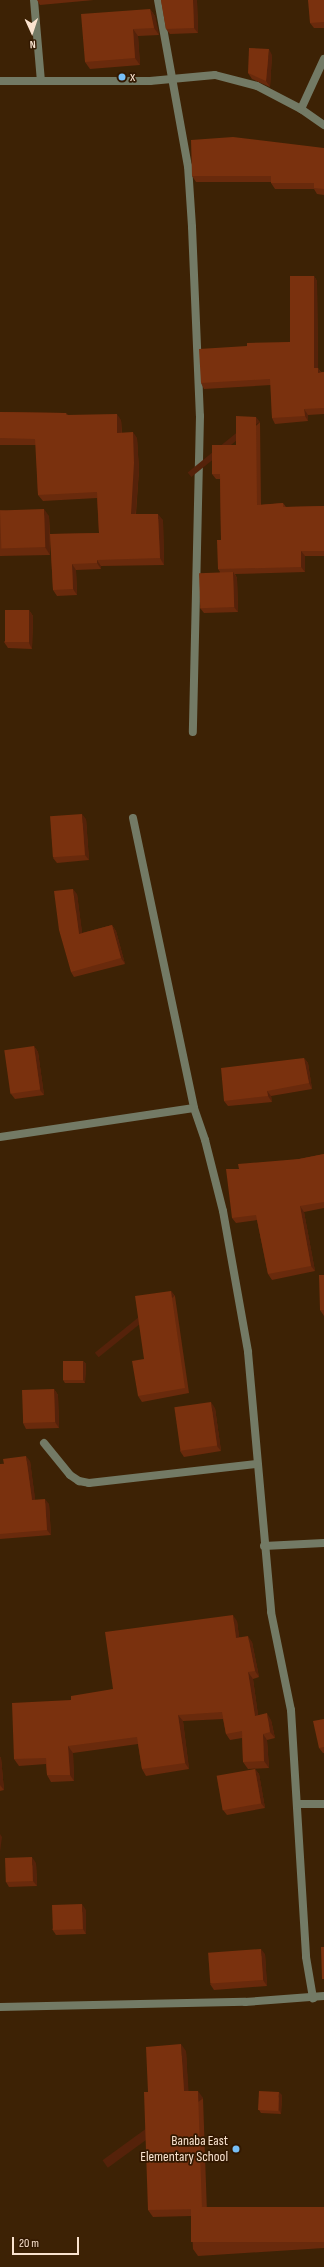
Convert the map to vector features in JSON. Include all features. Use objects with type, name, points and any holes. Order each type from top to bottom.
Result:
[{"type":"street","points":[[34,0],[41,81]]},
{"type":"street","points":[[158,0],[170,80],[188,166],[200,416],[193,732]]},
{"type":"street","points":[[301,109],[324,59]]},
{"type":"street","points":[[0,82],[170,80],[215,75],[257,86],[301,109],[324,125]]},
{"type":"street","points":[[132,818],[194,1108],[205,1140],[223,1211],[248,1352],[271,1612],[291,1710],[306,1957],[313,1998]]},
{"type":"street","points":[[0,1137],[194,1108]]},
{"type":"street","points":[[44,1442],[70,1475],[79,1481],[88,1483],[257,1464]]},
{"type":"street","points":[[264,1546],[324,1543]]},
{"type":"street","points":[[297,1804],[324,1804]]},
{"type":"street","points":[[0,2007],[313,1998],[324,1996]]},
{"type":"building","points":[[161,0],[193,0],[194,28],[166,29]]},
{"type":"building","points":[[308,0],[324,0],[324,22],[310,23]]},
{"type":"building","points":[[150,9],[154,28],[133,29],[135,58],[85,62],[81,14]]},
{"type":"building","points":[[249,48],[269,49],[266,81],[248,73]]},
{"type":"building","points":[[233,137],[324,148],[324,189],[314,188],[314,183],[271,183],[271,176],[192,176],[191,140]]},
{"type":"building","points":[[290,276],[314,276],[314,368],[318,368],[318,373],[324,372],[324,408],[304,409],[305,416],[272,418],[270,379],[201,383],[199,349],[247,346],[247,343],[290,342]]},
{"type":"building","points":[[0,412],[66,413],[66,415],[117,414],[117,433],[133,432],[134,463],[131,514],[158,514],[160,558],[97,560],[97,563],[72,564],[73,589],[53,590],[50,534],[99,533],[97,492],[38,495],[35,439],[0,438]]},
{"type":"building","points":[[236,416],[256,417],[257,505],[283,503],[283,507],[324,506],[324,551],[301,551],[301,567],[218,569],[217,540],[221,540],[220,474],[212,474],[212,445],[236,445]]},
{"type":"building","points":[[44,509],[45,547],[1,549],[0,511]]},
{"type":"building","points":[[233,572],[234,607],[200,608],[199,573]]},
{"type":"building","points":[[5,610],[29,610],[29,642],[5,642]]},
{"type":"building","points":[[82,814],[85,855],[53,857],[50,816]]},
{"type":"building","points":[[73,889],[79,934],[112,925],[121,958],[71,972],[59,930],[54,891]]},
{"type":"building","points":[[34,1046],[40,1090],[10,1094],[4,1050]]},
{"type":"building","points":[[304,1058],[309,1083],[267,1091],[268,1096],[224,1101],[221,1068]]},
{"type":"building","points":[[324,1154],[324,1202],[300,1206],[311,1266],[268,1274],[256,1215],[232,1218],[226,1169],[239,1169],[238,1164],[299,1159]]},
{"type":"building","points":[[319,1275],[324,1275],[324,1310],[320,1310]]},
{"type":"building","points":[[171,1291],[185,1388],[138,1396],[132,1361],[144,1359],[135,1296]]},
{"type":"building","points":[[63,1361],[83,1361],[83,1380],[63,1380]]},
{"type":"building","points":[[54,1389],[55,1422],[23,1423],[22,1390]]},
{"type":"building","points":[[211,1402],[217,1446],[180,1451],[174,1407]]},
{"type":"building","points":[[26,1456],[32,1500],[45,1499],[47,1530],[0,1534],[0,1464],[4,1464],[3,1459]]},
{"type":"building","points":[[233,1615],[236,1638],[248,1636],[255,1671],[248,1672],[255,1716],[267,1713],[270,1732],[263,1734],[264,1761],[243,1762],[242,1731],[226,1734],[222,1712],[178,1715],[185,1763],[142,1769],[137,1737],[68,1746],[70,1775],[47,1775],[46,1758],[14,1759],[12,1703],[71,1700],[71,1696],[113,1689],[105,1632]]},
{"type":"building","points":[[324,1719],[324,1747],[319,1748],[313,1721]]},
{"type":"building","points":[[255,1769],[261,1803],[223,1810],[217,1776]]},
{"type":"building","points":[[32,1857],[33,1881],[6,1882],[5,1858]]},
{"type":"building","points":[[82,1904],[83,1929],[53,1930],[52,1905]]},
{"type":"building","points":[[321,1947],[324,1947],[324,1979],[322,1979]]},
{"type":"building","points":[[261,1949],[263,1980],[210,1984],[208,1953]]},
{"type":"building","points":[[181,2044],[184,2091],[198,2091],[202,2209],[148,2210],[144,2092],[148,2092],[146,2047]]},
{"type":"building","points":[[259,2091],[279,2092],[278,2111],[258,2110]]},
{"type":"building","points":[[191,2207],[324,2207],[324,2242],[191,2242]]},
{"type":"place","name":"x","points":[[122,77]]},
{"type":"place","name":"Banaba East Elementary School","points":[[236,2149]]}]
